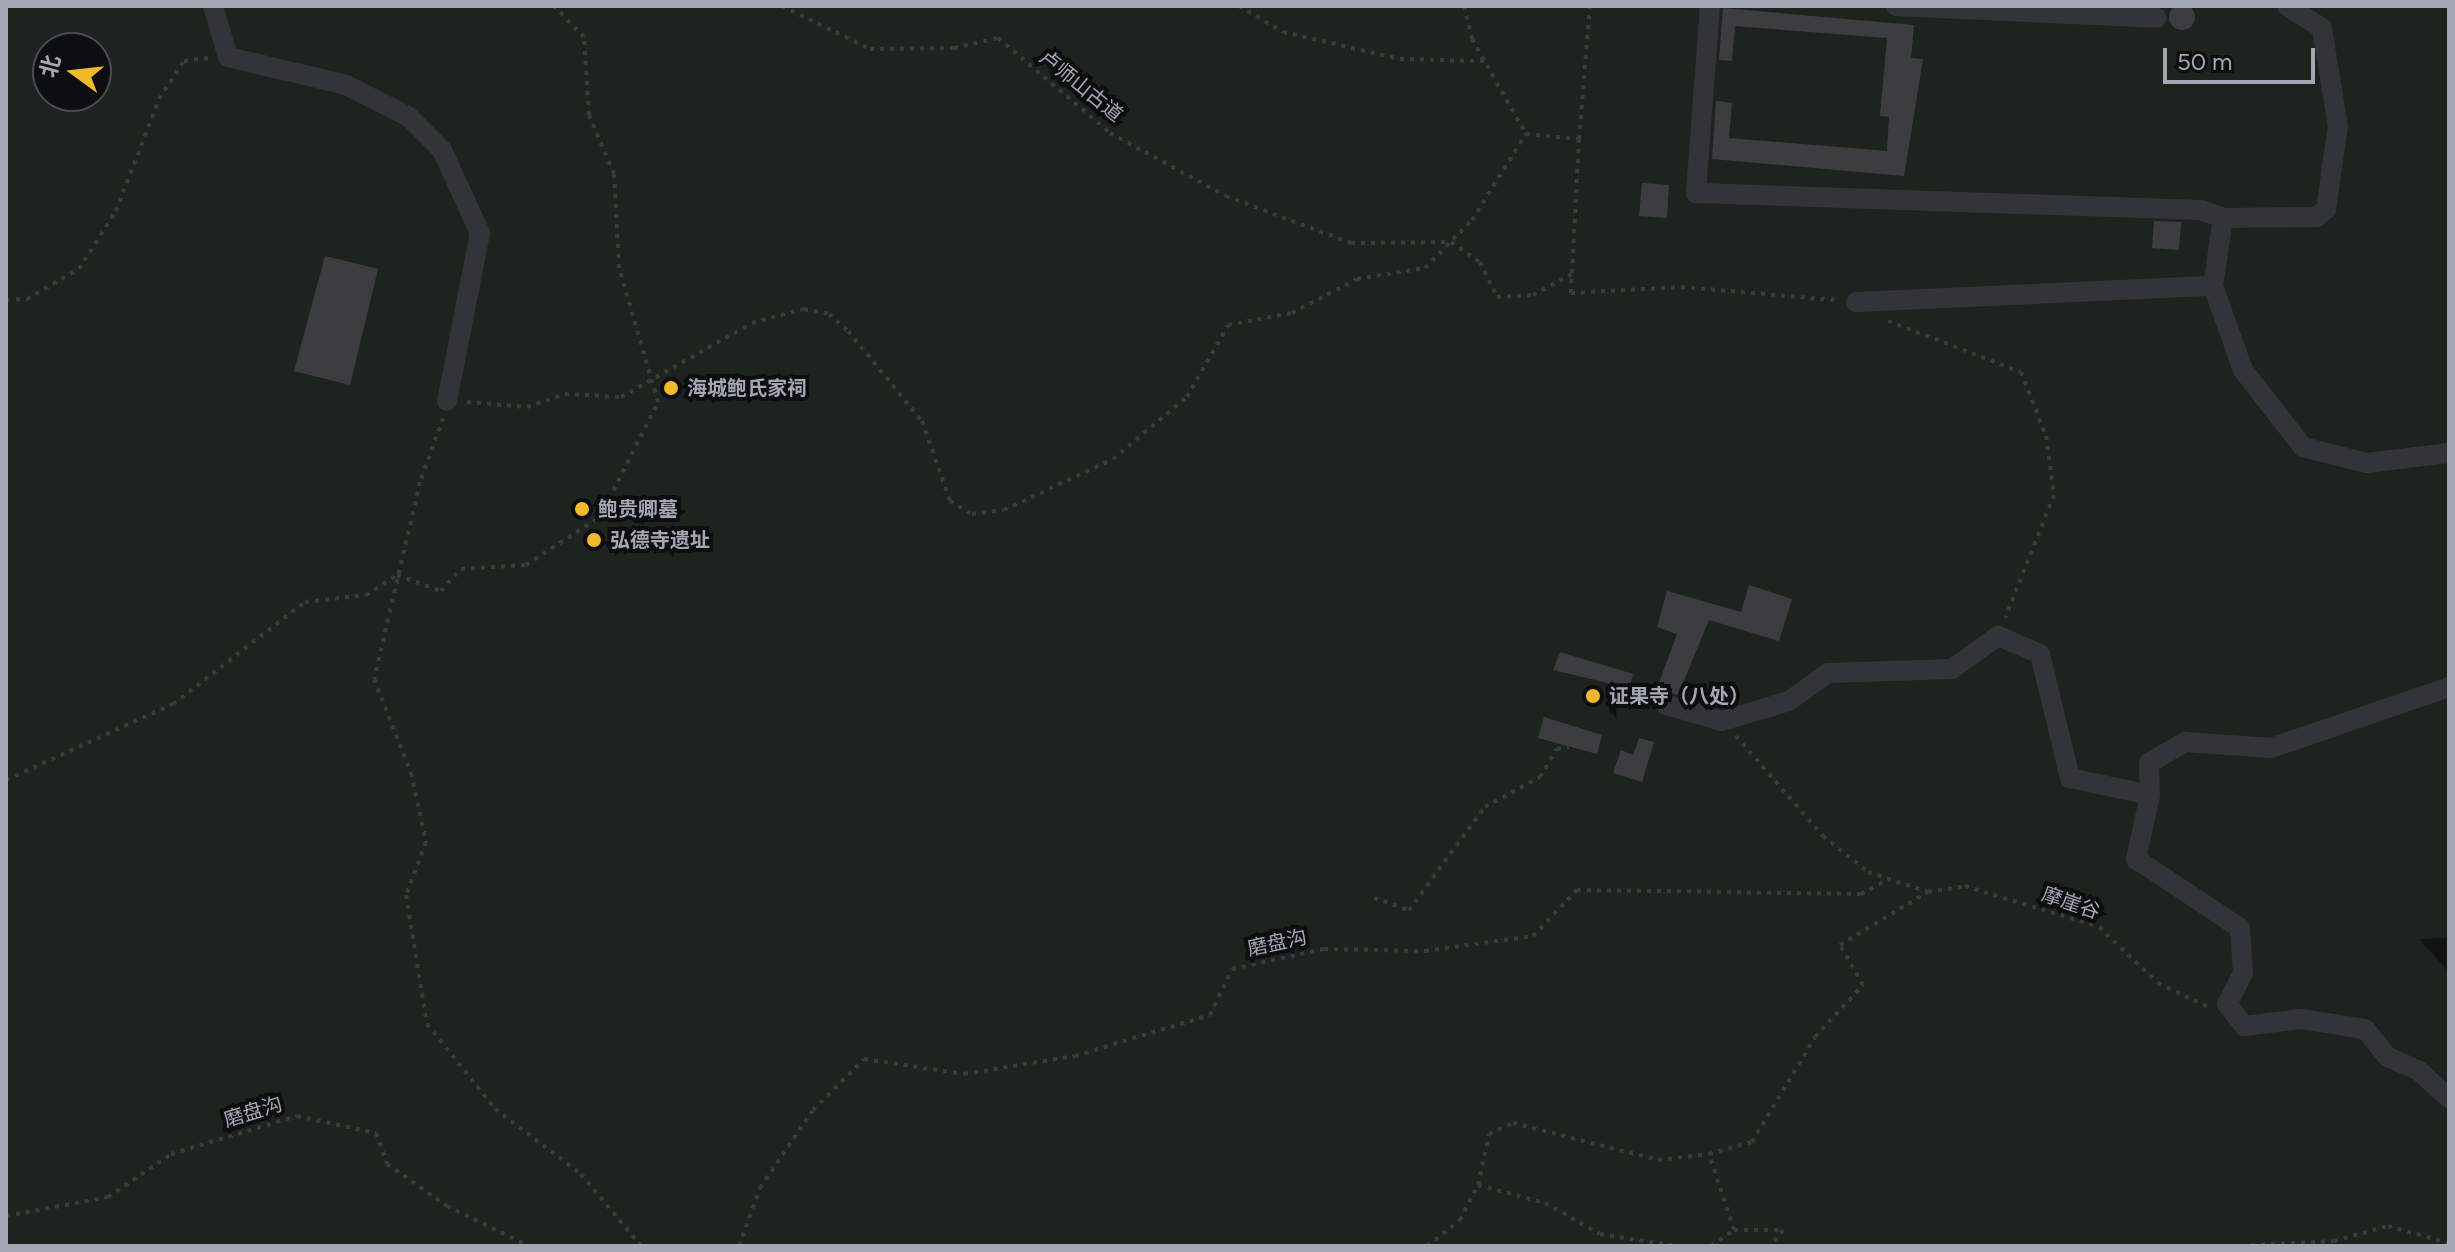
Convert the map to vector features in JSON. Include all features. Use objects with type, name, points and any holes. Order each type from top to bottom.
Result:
[{"type":"lane","points":[[213,6],[228,57],[346,85],[409,117],[442,150],[480,233],[447,401]]},
{"type":"lane","points":[[1710,6],[1696,193],[2201,210],[2223,218],[2317,217],[2326,209],[2338,126],[2322,28],[2287,6]]},
{"type":"lane","points":[[1896,6],[2157,18]]},
{"type":"lane","points":[[2223,218],[2213,286],[2243,370],[2303,447],[2367,463],[2449,453]]},
{"type":"lane","points":[[1856,302],[2213,286]]},
{"type":"lane","points":[[1666,705],[1722,721],[1789,701],[1828,673],[1952,669],[1998,636],[2040,654],[2070,778],[2150,795]]},
{"type":"lane","points":[[2449,687],[2271,748],[2185,742],[2149,763],[2150,795],[2136,859],[2240,928],[2243,973],[2227,1004],[2244,1026],[2302,1019],[2365,1029],[2388,1057],[2419,1071],[2449,1098]]},
{"type":"path","points":[[397,575],[441,591],[461,569],[526,565],[600,517],[658,402],[619,268],[614,174],[589,115],[584,37],[554,6]]},
{"type":"path","name":"卢师山古道","points":[[782,6],[870,49],[954,48],[998,38],[1110,133],[1226,196],[1351,243],[1451,242]]},
{"type":"path","points":[[1239,6],[1283,32],[1386,56],[1485,61]]},
{"type":"path","points":[[1464,6],[1485,61],[1526,134]]},
{"type":"path","points":[[1590,6],[1571,293],[1681,287],[1856,302],[1960,354],[2021,372],[2046,436],[2054,495],[1998,636]]},
{"type":"path","points":[[6,300],[27,299],[79,269],[116,211],[159,99],[184,61],[228,57]]},
{"type":"path","points":[[641,1246],[581,1174],[495,1109],[427,1024],[406,895],[426,842],[411,773],[374,679],[397,575],[447,401],[527,407],[565,394],[621,397],[752,323],[804,309],[829,314],[922,421],[950,501],[972,514],[1004,510],[1113,459],[1187,397],[1228,325],[1292,313],[1357,279],[1425,268],[1451,242],[1526,134]]},
{"type":"path","points":[[1526,134],[1579,139]]},
{"type":"path","points":[[1451,242],[1480,262],[1497,297],[1533,295],[1572,274]]},
{"type":"path","points":[[6,780],[173,704],[305,602],[366,595],[397,575]]},
{"type":"path","points":[[1722,721],[1823,836],[1889,879],[1928,892]]},
{"type":"path","points":[[1374,898],[1409,910],[1485,807],[1540,777],[1557,749],[1569,747]]},
{"type":"path","name":"磨盘沟","points":[[739,1246],[760,1188],[813,1110],[864,1059],[964,1074],[1075,1056],[1210,1015],[1232,969],[1324,949],[1425,951],[1533,936],[1577,890],[1861,894],[1889,879]]},
{"type":"path","name":"摩崖谷","points":[[1928,892],[1965,886],[2099,927],[2158,983],[2204,1008],[2227,1004]]},
{"type":"path","points":[[1427,1246],[1460,1220],[1478,1185],[1489,1134],[1513,1123],[1658,1160],[1709,1154],[1752,1142],[1815,1037],[1863,985],[1840,945],[1928,892]]},
{"type":"path","name":"磨盘沟","points":[[6,1216],[108,1197],[171,1154],[297,1116],[376,1133],[387,1164],[447,1206],[529,1246]]},
{"type":"path","points":[[1709,1154],[1734,1230]]},
{"type":"path","points":[[1478,1185],[1545,1203],[1600,1234],[1676,1246]]},
{"type":"path","points":[[2241,1246],[2334,1241],[2388,1226],[2449,1243]]},
{"type":"path","points":[[1711,1246],[1734,1230],[1783,1230],[1770,1246]]},
{"type":"path","points":[[1352,1246],[1382,1246]]},
{"type":"shaded area","points":[[6,6],[2449,6],[2449,938],[2419,939],[2449,972],[2449,1246],[6,1246]]},
{"type":"building","points":[[2182,4],[2191,8],[2195,17],[2191,26],[2182,30],[2173,26],[2169,17],[2173,8]]},
{"type":"building","points":[[1723,8],[1914,25],[1911,58],[1923,59],[1904,176],[1712,159],[1716,101],[1732,103],[1729,138],[1887,151],[1889,117],[1880,116],[1887,38],[1735,26],[1732,61],[1719,60]]},
{"type":"building","points":[[1642,183],[1669,185],[1667,218],[1639,216]]},
{"type":"building","points":[[2154,221],[2181,222],[2179,250],[2152,248]]},
{"type":"building","points":[[325,256],[378,269],[350,385],[294,371]]},
{"type":"building","points":[[1749,585],[1792,599],[1779,641],[1709,620],[1678,695],[1657,688],[1677,634],[1657,627],[1667,591],[1741,612]]},
{"type":"building","points":[[1560,652],[1633,674],[1629,688],[1553,670]]},
{"type":"building","points":[[1544,717],[1602,735],[1597,754],[1538,738]]},
{"type":"building","points":[[1639,738],[1654,742],[1642,782],[1613,773],[1621,750],[1633,755]]},
{"type":"place","name":"海城鲍氏家祠","points":[[671,388]]},
{"type":"place","name":"鲍贵卿墓","points":[[582,509]]},
{"type":"place","name":"弘德寺遗址","points":[[594,540]]},
{"type":"place","name":"证果寺（八处）","points":[[1593,696]]}]
